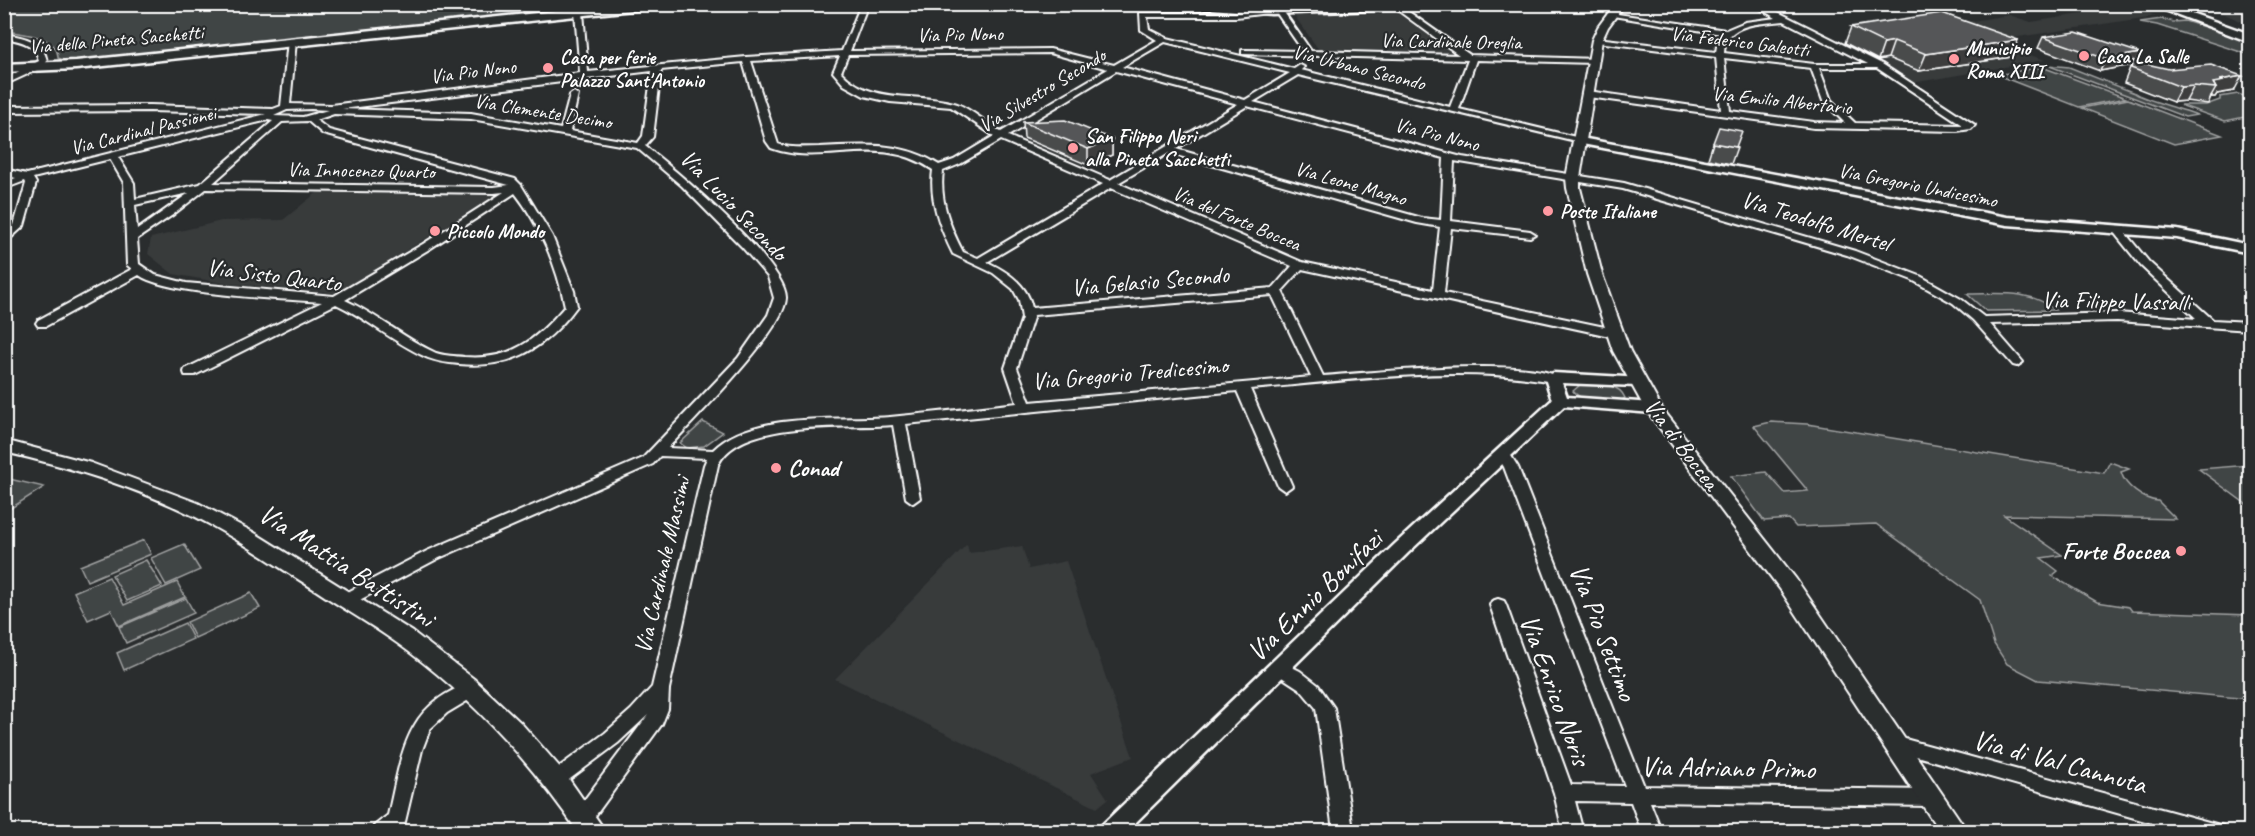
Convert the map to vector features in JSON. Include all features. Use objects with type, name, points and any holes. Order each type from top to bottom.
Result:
[{"type":"main road","name":"Via della Pineta Sacchetti","points":[[4,68],[76,65],[661,4]]},
{"type":"main road","points":[[1187,4],[1239,10],[1451,4]]},
{"type":"main road","name":"Via di Boccea","points":[[1620,4],[1597,40],[1573,178],[1602,303],[1614,333],[1653,408],[1787,582],[1891,742],[1955,831]]},
{"type":"main road","points":[[2154,4],[2250,38]]},
{"type":"main road","name":"Via Mattia Battistini","points":[[4,446],[75,465],[190,507],[261,546],[414,644],[471,690],[517,735],[588,824]]},
{"type":"street","name":"Via del Forte Boccea","points":[[865,4],[837,74],[857,90],[891,99],[953,105],[1000,135],[1299,265],[1614,333]]},
{"type":"street","points":[[1227,4],[1239,10]]},
{"type":"street","points":[[1755,4],[1878,66]]},
{"type":"street","points":[[1399,7],[1470,58],[1454,109]]},
{"type":"street","points":[[979,262],[1298,71],[1308,54],[1278,10]]},
{"type":"street","name":"Via Urbano Secondo","points":[[1278,10],[1236,15],[1143,15],[1145,30],[1164,39],[1581,141]]},
{"type":"street","points":[[579,12],[584,75]]},
{"type":"street","points":[[1611,15],[1726,32],[1750,24],[1785,19]]},
{"type":"street","points":[[1726,32],[1719,44],[1726,112]]},
{"type":"street","points":[[4,36],[26,41],[39,48],[43,61],[4,82]]},
{"type":"street","name":"Via Silvestro Secondo","points":[[938,169],[957,162],[1164,39]]},
{"type":"street","name":"Via Federico Galeotti","points":[[1597,40],[1815,66],[1878,66]]},
{"type":"street","points":[[285,108],[292,41]]},
{"type":"street","name":"Via Pio Nono","points":[[333,109],[584,75],[746,59],[846,53],[1043,51],[1449,157],[1573,178]]},
{"type":"street","name":"Via Cardinale Oreglia","points":[[1230,55],[1243,52],[1594,61]]},
{"type":"street","points":[[746,59],[774,146],[795,150],[866,147],[891,149],[920,158],[938,169],[936,180],[940,204],[955,246],[962,257],[997,271],[1017,287],[1025,300],[1028,312],[1011,368],[1024,405]]},
{"type":"street","points":[[1815,66],[1827,101],[1854,127]]},
{"type":"street","name":"Via Emilio Albertario","points":[[1588,94],[1814,125],[1965,128],[1970,125],[1878,66]]},
{"type":"street","points":[[640,146],[648,137],[657,68]]},
{"type":"street","points":[[565,131],[574,95]]},
{"type":"street","points":[[4,110],[150,108],[309,118],[333,109]]},
{"type":"street","points":[[131,238],[205,186],[274,116],[285,108],[333,109]]},
{"type":"street","name":"Via Clemente Decimo","points":[[333,109],[464,116],[565,131],[640,146]]},
{"type":"street","name":"Via Cardinal Passionei","points":[[4,186],[27,177],[274,116]]},
{"type":"street","points":[[190,372],[336,300],[427,246],[517,187],[512,181],[326,132],[309,118]]},
{"type":"street","name":"Via Gregorio Undicesimo","points":[[1581,141],[1995,219],[2037,225],[2186,235],[2250,249]]},
{"type":"street","name":"Via Lucio Secondo","points":[[346,600],[432,555],[634,469],[659,452],[748,353],[779,306],[780,292],[773,276],[746,244],[686,184],[640,146]]},
{"type":"street","name":"Via Leone Magno","points":[[1167,149],[1411,218],[1446,225],[1530,234]]},
{"type":"street","points":[[42,323],[112,283],[140,270],[133,265],[129,183],[113,156]]},
{"type":"street","points":[[1438,295],[1446,225],[1449,157]]},
{"type":"street","points":[[4,172],[27,177],[31,183],[19,226],[4,241]]},
{"type":"street","name":"Via Teodolfo Mertel","points":[[1573,178],[1624,186],[1862,257],[1941,291],[1963,305],[1981,321],[2017,363]]},
{"type":"street","name":"Via Innocenzo Quarto","points":[[131,202],[205,186],[494,190],[517,187]]},
{"type":"street","name":"Via Sisto Quarto","points":[[140,270],[151,279],[186,286],[336,300],[353,307],[433,356],[472,362],[513,357],[552,330],[571,306],[568,291],[547,236],[517,187]]},
{"type":"street","points":[[2117,230],[2145,264],[2210,324]]},
{"type":"street","points":[[1299,265],[1276,291],[1319,380]]},
{"type":"street","name":"Via Gelasio Secondo","points":[[1028,312],[1276,291]]},
{"type":"street","name":"Via Filippo Vassalli","points":[[1981,321],[2117,317],[2250,326]]},
{"type":"street","name":"Via Gregorio Tredicesimo","points":[[717,454],[737,439],[757,432],[899,420],[1024,405],[1477,369],[1553,378]]},
{"type":"street","points":[[1637,381],[1553,378],[1560,401],[1653,408]]},
{"type":"street","points":[[1242,386],[1285,486]]},
{"type":"street","name":"Via Ennio Bonifazi","points":[[1110,831],[1560,401]]},
{"type":"street","points":[[899,420],[913,498]]},
{"type":"street","points":[[659,452],[717,454]]},
{"type":"street","name":"Via Cardinale Massimi","points":[[588,824],[653,724],[659,709],[660,689],[700,507],[711,465],[717,454]]},
{"type":"street","name":"Via Pio Settimo","points":[[1503,454],[1511,467],[1652,831]]},
{"type":"street","name":"Via Enrico Noris","points":[[1498,606],[1564,793]]},
{"type":"street","points":[[1280,667],[1306,683],[1316,693],[1325,708],[1342,823]]},
{"type":"street","name":"Via Cardinale Massimi","points":[[555,780],[625,727],[660,689]]},
{"type":"street","points":[[381,831],[397,820],[410,762],[423,725],[431,716],[471,690]]},
{"type":"street","name":"Via di Val Cannuta","points":[[1891,742],[2216,831]]},
{"type":"street","points":[[1564,793],[1573,831]]},
{"type":"street","name":"Via Adriano Primo","points":[[1564,793],[1930,798]]},
{"type":"shaded area","points":[[4,5],[625,5],[55,64],[61,59],[58,58],[52,44],[38,37],[5,31]]},
{"type":"shaded area","points":[[2203,5],[2250,5],[2250,25]]},
{"type":"shaded area","points":[[2132,6],[2156,16],[2005,39],[2010,48],[2045,60],[1912,83],[1879,62],[1836,43],[2009,15],[2031,22]]},
{"type":"shaded area","points":[[1395,11],[1452,53],[1319,50],[1293,14]]},
{"type":"shaded area","points":[[2162,19],[2173,22],[2185,21],[2250,41],[2250,55],[2157,25],[2140,22]]},
{"type":"shaded area","points":[[1249,56],[1569,134],[1568,142],[1240,60]]},
{"type":"shaded area","points":[[2047,65],[2069,67],[2145,98],[2197,115],[2185,117]]},
{"type":"shaded area","points":[[2042,67],[2126,98],[2079,107],[1997,75]]},
{"type":"shaded area","points":[[2238,94],[2250,98],[2250,116],[2225,121],[2180,105],[2206,105],[2220,100],[2220,97]]},
{"type":"shaded area","points":[[2128,99],[2222,135],[2174,144],[2082,108]]},
{"type":"shaded area","points":[[320,190],[499,193],[338,293],[222,283],[173,274],[148,254],[151,238],[221,221],[283,220]]},
{"type":"shaded area","points":[[1967,294],[2024,296],[2045,303],[2055,310],[1986,311]]},
{"type":"shaded area","points":[[1580,385],[1612,386],[1625,398],[1606,402],[1583,398],[1573,391]]},
{"type":"shaded area","points":[[703,422],[723,432],[704,446],[687,448],[680,443]]},
{"type":"shaded area","points":[[1771,422],[1807,424],[2104,473],[2110,462],[2129,469],[2121,472],[2126,482],[2146,498],[2158,501],[2176,519],[2004,515],[2062,555],[2041,558],[2058,571],[2052,576],[2097,602],[2129,607],[2132,611],[2250,615],[2250,699],[2038,680],[2007,664],[1994,644],[1980,600],[1876,524],[1796,527],[1789,519],[1764,521],[1731,476],[1766,472],[1785,493],[1808,491],[1754,426]]},
{"type":"shaded area","points":[[2250,465],[2250,507],[2199,469]]},
{"type":"shaded area","points":[[5,478],[44,487],[5,512]]},
{"type":"shaded area","points":[[144,540],[151,554],[87,581],[80,566]]},
{"type":"shaded area","points":[[184,544],[200,570],[166,585],[151,558]]},
{"type":"shaded area","points":[[967,544],[969,553],[1022,546],[1029,569],[1066,561],[1133,757],[1091,773],[1108,799],[1097,808],[835,679]]},
{"type":"shaded area","points":[[146,560],[162,586],[127,601],[112,575]]},
{"type":"shaded area","points":[[109,577],[124,605],[177,582],[185,597],[119,626],[111,610],[88,620],[74,592]]},
{"type":"shaded area","points":[[251,593],[260,608],[195,638],[187,622]]},
{"type":"shaded area","points":[[186,598],[194,613],[126,643],[119,627]]},
{"type":"shaded area","points":[[185,623],[193,639],[124,670],[117,653]]},
{"type":"building","points":[[1942,13],[2018,40],[1926,54],[1894,41],[1884,43],[1851,27]]},
{"type":"building","points":[[2076,32],[2140,53],[2106,59],[2043,37]]},
{"type":"building","points":[[2133,61],[2169,69],[2211,65],[2242,76],[2213,83],[2216,88],[2181,87],[2131,68]]},
{"type":"building","points":[[1065,120],[1112,139],[1088,149],[1023,122]]},
{"type":"building","points":[[1719,127],[1742,131],[1736,147],[1713,143]]},
{"type":"place","name":"Casa La Salle","points":[[2084,56]]},
{"type":"place","name":"Municipio Roma XIII","points":[[1954,59]]},
{"type":"place","name":"Casa per ferie Palazzo Sant'Antonio","points":[[548,68]]},
{"type":"place","name":"San Filippo Neri alla Pineta Sacchetti","points":[[1073,148]]},
{"type":"place","name":"Poste Italiane","points":[[1548,211]]},
{"type":"place","name":"Piccolo Mondo","points":[[435,231]]},
{"type":"place","name":"Conad","points":[[776,468]]},
{"type":"place","name":"Forte Boccea","points":[[2181,551]]}]
